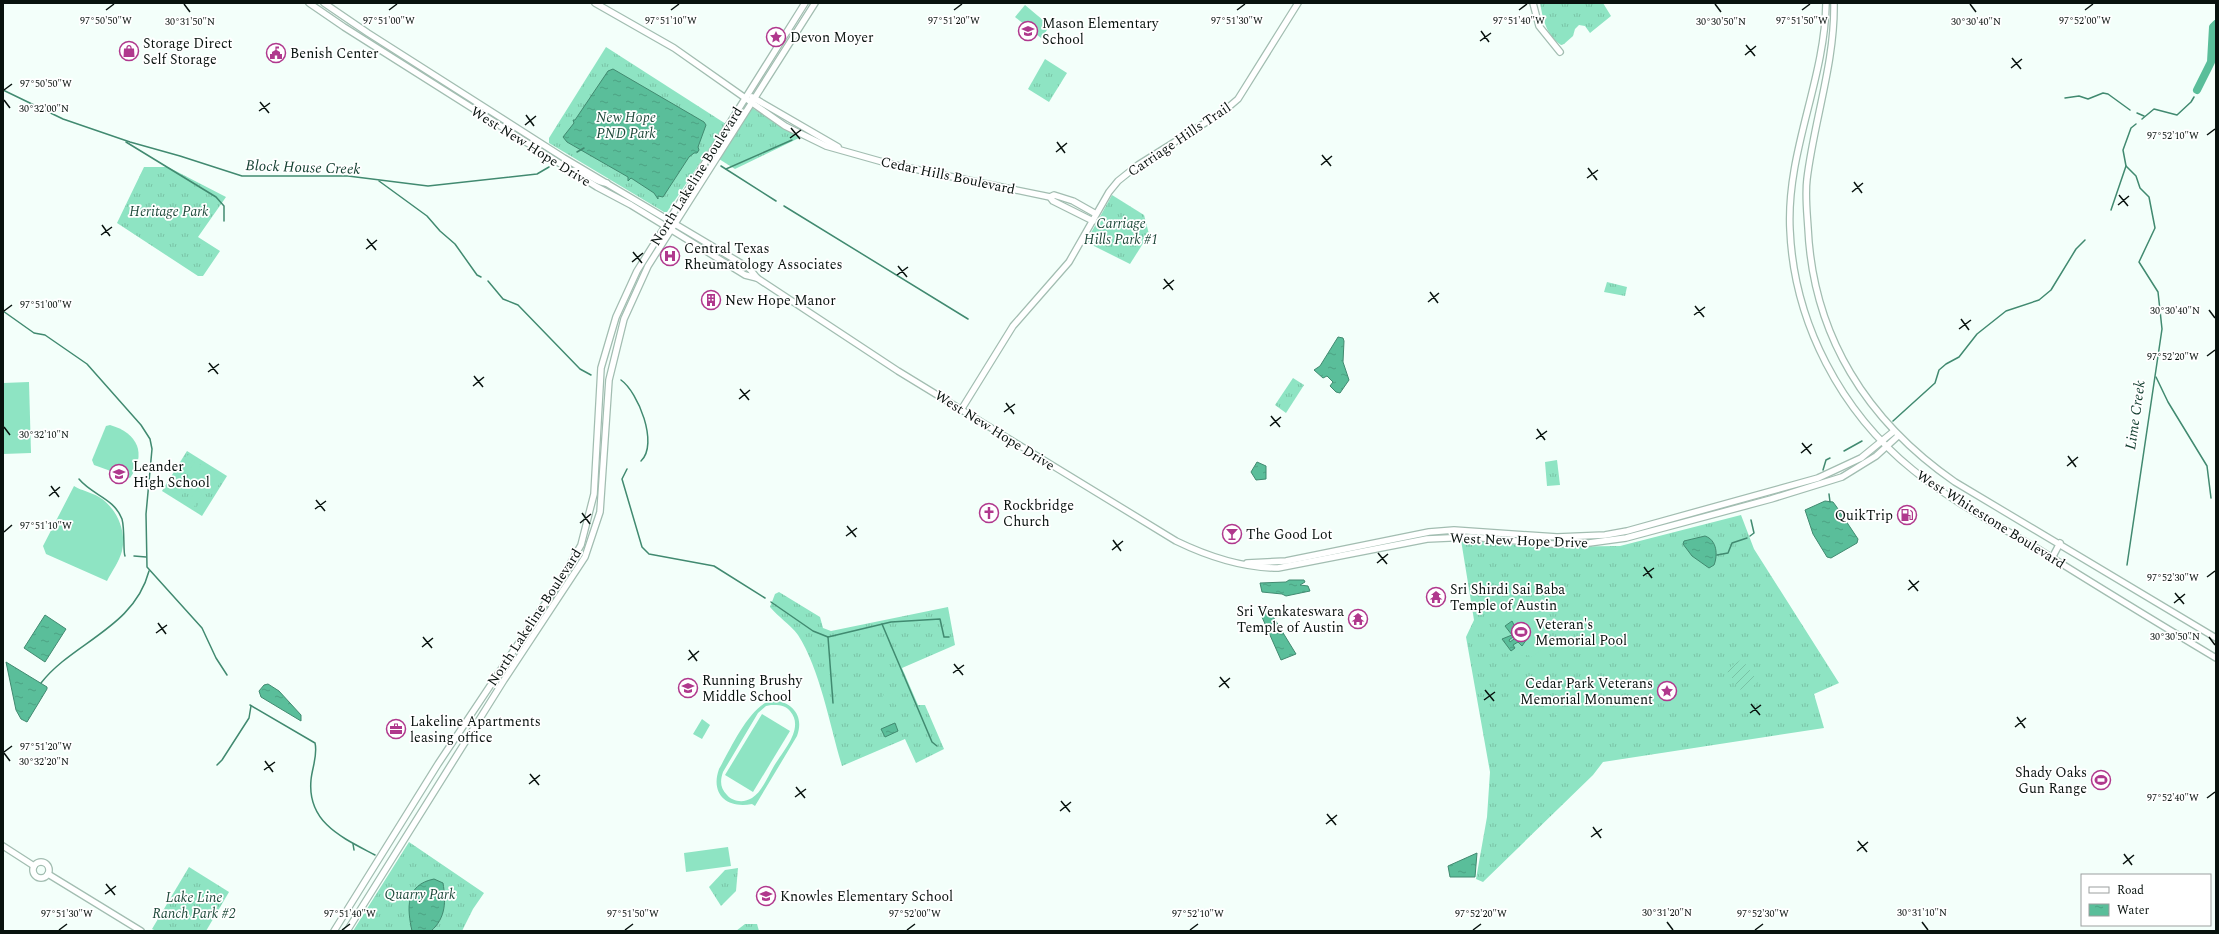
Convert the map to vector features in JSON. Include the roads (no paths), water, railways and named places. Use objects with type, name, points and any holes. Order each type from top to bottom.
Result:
[{"type":"main road","name":"West New Hope Drive","points":[[310,3],[344,27],[572,171],[745,275],[757,278]]},
{"type":"main road","name":"West New Hope Drive","points":[[324,3],[368,33],[564,158],[676,223],[749,268],[757,278],[842,336],[1176,541],[1210,557],[1261,568],[1295,566],[1427,539],[1446,537],[1553,544],[1590,543],[1626,538],[1824,484],[1842,477],[1887,447],[1898,436]]},
{"type":"main road","name":"Cedar Hills Boulevard","points":[[595,3],[674,48],[752,100],[845,151],[890,164],[1050,197],[1054,195],[1066,198],[1096,214]]},
{"type":"main road","name":"North Lakeline Boulevard","points":[[334,931],[438,764],[562,578],[581,545],[594,494],[601,368],[616,317],[637,271],[664,226],[805,3]]},
{"type":"main road","name":"North Lakeline Boulevard","points":[[347,931],[504,680],[570,581],[589,548],[600,512],[607,395],[615,347],[624,319],[642,278],[814,3]]},
{"type":"main road","name":"Carriage Hills Trail","points":[[961,410],[1013,326],[1068,262],[1110,192],[1126,174],[1224,111],[1238,99],[1298,3]]},
{"type":"main road","points":[[1533,3],[1539,26],[1560,52]]},
{"type":"main road","name":"West Whitestone Boulevard","points":[[1826,3],[1824,37],[1800,139],[1793,183],[1790,229],[1793,263],[1813,334],[1827,365],[1858,415],[1882,442],[1914,471],[1943,491],[2216,658]]},
{"type":"main road","name":"West Whitestone Boulevard","points":[[1834,3],[1830,53],[1806,181],[1808,243],[1814,279],[1824,315],[1836,346],[1864,396],[1898,436],[1932,466],[1955,482],[2060,543],[2216,638]]},
{"type":"main road","points":[[572,171],[579,171],[600,184],[608,183]]},
{"type":"main road","name":"Cedar Hills Boulevard","points":[[1050,197],[1053,201],[1093,221]]},
{"type":"main road","name":"West New Hope Drive","points":[[1241,563],[1286,561],[1429,532],[1454,530],[1563,537],[1605,535],[1627,531],[1818,478],[1852,464],[1882,442],[1894,431]]},
{"type":"main road","points":[[2052,558],[2060,543]]},
{"type":"main road","points":[[3,846],[34,866]]},
{"type":"main road","points":[[39,862],[45,863],[49,869],[48,874],[43,878],[37,877],[33,872],[34,866],[39,862]]},
{"type":"main road","points":[[48,874],[141,931]]},
{"type":"water","name":"New Hope PND Park","points":[[613,69],[704,122],[706,125],[698,147],[699,150],[697,153],[694,153],[689,157],[663,197],[658,196],[658,199],[654,193],[631,178],[628,181],[628,177],[567,142],[563,137],[574,123],[573,120],[575,120],[608,71]]},
{"type":"water","points":[[1338,337],[1343,338],[1344,341],[1343,362],[1349,380],[1340,393],[1336,392],[1330,386],[1333,382],[1327,376],[1323,378],[1314,370],[1320,366]]},
{"type":"water","points":[[1257,462],[1266,466],[1266,479],[1256,480],[1251,472]]},
{"type":"water","points":[[1825,501],[1833,502],[1858,539],[1857,543],[1831,558],[1827,557],[1813,534],[1805,510]]},
{"type":"water","points":[[1705,536],[1712,541],[1716,548],[1714,565],[1709,568],[1692,556],[1683,544],[1684,541]]},
{"type":"water","points":[[1289,580],[1304,580],[1305,582],[1300,585],[1308,586],[1310,591],[1286,596],[1282,594],[1262,592],[1260,583],[1286,582]]},
{"type":"water","points":[[1266,605],[1296,654],[1281,660],[1258,608]]},
{"type":"water","points":[[45,615],[66,629],[45,662],[24,648]]},
{"type":"water","points":[[1512,621],[1515,627],[1513,629],[1515,629],[1517,634],[1509,640],[1510,642],[1528,629],[1529,636],[1522,646],[1518,642],[1513,645],[1515,648],[1511,651],[1502,639],[1512,635],[1505,626]]},
{"type":"water","points":[[6,662],[47,687],[27,722],[21,719],[16,710]]},
{"type":"water","points":[[268,684],[279,691],[301,715],[301,721],[261,697],[259,691],[264,685]]},
{"type":"water","points":[[895,723],[898,731],[885,737],[881,729]]},
{"type":"water","points":[[1477,853],[1475,877],[1450,877],[1448,866]]},
{"type":"water","points":[[434,879],[443,883],[444,909],[440,921],[431,931],[412,931],[409,914],[410,899],[418,886]]},
{"type":"waterway","name":"Lime Creek","points":[[2197,90],[2211,62],[2213,27],[2216,24]]},
{"type":"waterway","name":"Block House Creek","points":[[3,90],[63,119],[130,142],[242,176],[348,176],[428,186],[537,174],[549,167]]},
{"type":"waterway","points":[[2065,98],[2079,96],[2088,99],[2103,93],[2108,94],[2130,110]]},
{"type":"waterway","name":"Lime Creek","points":[[2142,119],[2154,109],[2177,115],[2191,102],[2194,97]]},
{"type":"waterway","points":[[2137,113],[2144,116]]},
{"type":"waterway","name":"Lime Creek","points":[[2127,565],[2162,329],[2158,292],[2139,262],[2155,228],[2149,197],[2140,188],[2136,176],[2126,166],[2123,150],[2131,128],[2136,124]]},
{"type":"waterway","points":[[726,169],[792,140]]},
{"type":"waterway","points":[[126,142],[216,197],[224,206],[224,221]]},
{"type":"waterway","points":[[577,152],[584,148]]},
{"type":"waterway","points":[[721,166],[776,201]]},
{"type":"waterway","points":[[2111,210],[2126,166]]},
{"type":"waterway","name":"Block House Creek","points":[[379,181],[427,216],[440,231],[455,244],[477,275],[481,277]]},
{"type":"waterway","points":[[784,206],[968,319]]},
{"type":"waterway","points":[[1893,421],[1935,383],[1939,370],[1946,364],[1959,357],[1977,334],[2006,311],[2039,300],[2051,290],[2076,249],[2085,240]]},
{"type":"waterway","name":"Block House Creek","points":[[488,281],[503,299],[518,305],[580,369],[591,375]]},
{"type":"waterway","points":[[3,311],[34,333],[45,335],[87,364],[141,425],[150,439],[152,449],[146,514],[147,567],[202,628],[216,658],[227,675]]},
{"type":"waterway","points":[[2156,377],[2168,402],[2207,466],[2211,498]]},
{"type":"waterway","name":"Block House Creek","points":[[621,380],[634,395],[640,406],[647,431],[648,443],[646,453],[641,461]]},
{"type":"waterway","points":[[1844,451],[1862,441]]},
{"type":"waterway","points":[[1823,470],[1826,460],[1830,458]]},
{"type":"waterway","name":"Block House Creek","points":[[627,469],[622,479],[642,547],[649,554],[714,566],[765,598]]},
{"type":"waterway","points":[[79,479],[114,506],[118,512],[123,524],[125,556]]},
{"type":"waterway","points":[[1829,494],[1830,502]]},
{"type":"waterway","points":[[1750,536],[1754,533],[1751,520]]},
{"type":"waterway","points":[[1717,555],[1728,553],[1732,543],[1747,538]]},
{"type":"waterway","points":[[134,556],[146,557]]},
{"type":"waterway","points":[[41,683],[69,656],[117,621],[130,607],[141,590],[149,571]]},
{"type":"waterway","name":"Block House Creek","points":[[771,602],[813,631],[828,637]]},
{"type":"waterway","points":[[828,637],[891,622],[940,619],[944,637],[949,637]]},
{"type":"waterway","points":[[882,624],[932,742],[937,746]]},
{"type":"waterway","points":[[828,637],[833,703]]},
{"type":"waterway","points":[[250,705],[315,743],[316,748],[311,780],[311,795],[315,807],[321,818],[330,827],[351,842],[375,855]]},
{"type":"waterway","points":[[217,765],[222,760],[249,718],[251,706]]},
{"type":"waterway","points":[[353,844],[354,850]]},
{"type":"place","name":"Mason Elementary School","points":[[1028,31]]},
{"type":"place","name":"Devon Moyer","points":[[776,37]]},
{"type":"place","name":"Storage Direct Self Storage","points":[[129,51]]},
{"type":"place","name":"Benish Center","points":[[276,53]]},
{"type":"place","name":"Central Texas Rheumatology Associates","points":[[670,256]]},
{"type":"place","name":"New Hope Manor","points":[[711,300]]},
{"type":"place","name":"Leander High School","points":[[119,474]]},
{"type":"place","name":"Rockbridge Church","points":[[989,513]]},
{"type":"place","name":"QuikTrip","points":[[1907,515]]},
{"type":"place","name":"The Good Lot","points":[[1232,534]]},
{"type":"place","name":"Sri Shirdi Sai Baba Temple of Austin","points":[[1436,597]]},
{"type":"place","name":"Sri Venkateswara Temple of Austin","points":[[1358,619]]},
{"type":"place","name":"Veteran's Memorial Pool","points":[[1521,632]]},
{"type":"place","name":"Running Brushy Middle School","points":[[688,688]]},
{"type":"place","name":"Cedar Park Veterans Memorial Monument","points":[[1667,691]]},
{"type":"place","name":"Lakeline Apartments leasing office","points":[[396,729]]},
{"type":"place","name":"Shady Oaks Gun Range","points":[[2101,780]]},
{"type":"place","name":"Knowles Elementary School","points":[[766,896]]},
{"type":"park label","name":"Heritage Park","points":[[169,211]]},
{"type":"park label","name":"Carriage Hills Park #1","points":[[1121,232]]},
{"type":"park label","name":"Quarry Park","points":[[420,894]]},
{"type":"park label","name":"Lake Line Ranch Park #2","points":[[194,906]]}]
